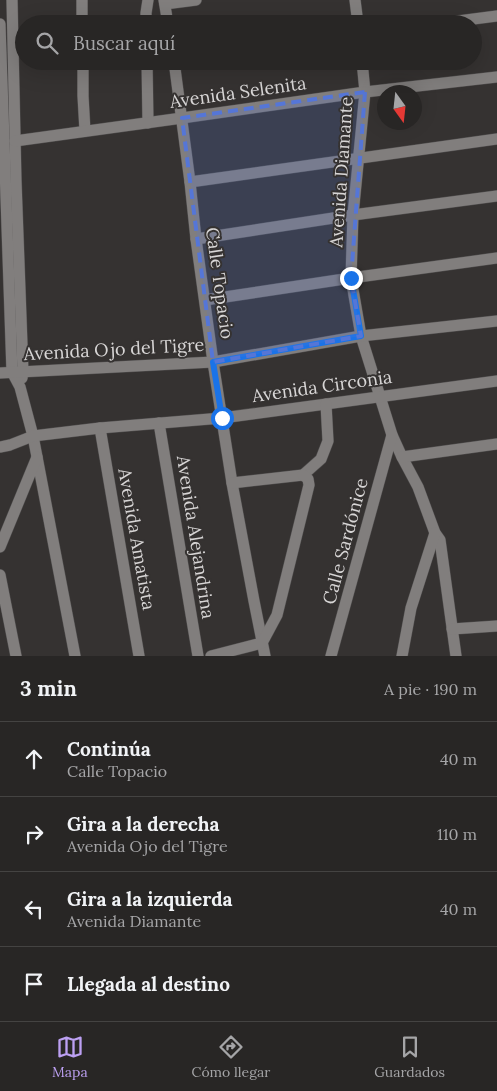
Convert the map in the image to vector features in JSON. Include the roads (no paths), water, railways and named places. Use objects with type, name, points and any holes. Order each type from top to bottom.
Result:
[{"type":"street","points":[[12,0],[6,38],[7,180],[12,372],[20,387],[33,436],[75,656]]},
{"type":"street","points":[[82,0],[82,15]]},
{"type":"street","points":[[146,15],[148,0]]},
{"type":"street","points":[[167,15],[165,2],[196,0]]},
{"type":"street","points":[[355,0],[357,15]]},
{"type":"street","points":[[482,18],[497,16]]},
{"type":"street","points":[[0,24],[6,38],[15,141],[7,180]]},
{"type":"street","points":[[82,70],[85,131]]},
{"type":"street","points":[[147,70],[148,123]]},
{"type":"street","name":"Calle Topacio","points":[[175,70],[213,362],[232,483],[265,656]]},
{"type":"street","name":"Avenida Diamante","points":[[363,70],[364,92],[353,216],[351,278],[361,336],[392,435],[418,487],[435,533],[440,540],[456,656]]},
{"type":"street","name":"Avenida Selenita","points":[[15,141],[364,92],[497,77]]},
{"type":"street","points":[[190,182],[497,139]]},
{"type":"street","points":[[196,239],[497,196]]},
{"type":"street","points":[[205,300],[497,258]]},
{"type":"street","name":"Avenida Ojo del Tigre","points":[[12,372],[213,362],[361,336],[497,321]]},
{"type":"street","name":"Avenida Circonia","points":[[0,447],[10,446],[33,436],[100,428],[222,418],[497,381]]},
{"type":"street","points":[[232,483],[303,475],[321,459],[328,441],[326,404]]},
{"type":"street","name":"Avenida Alejandrina","points":[[159,423],[198,656]]},
{"type":"street","name":"Avenida Amatista","points":[[100,428],[139,656]]},
{"type":"street","name":"Calle Sardónice","points":[[331,656],[392,435]]},
{"type":"street","points":[[402,457],[497,444]]},
{"type":"street","points":[[0,548],[37,457]]},
{"type":"street","points":[[211,656],[262,643],[277,615],[309,485],[308,479],[303,475]]},
{"type":"street","points":[[402,656],[411,608],[435,533]]},
{"type":"street","points":[[0,575],[16,656]]},
{"type":"street","points":[[452,629],[497,626]]}]
